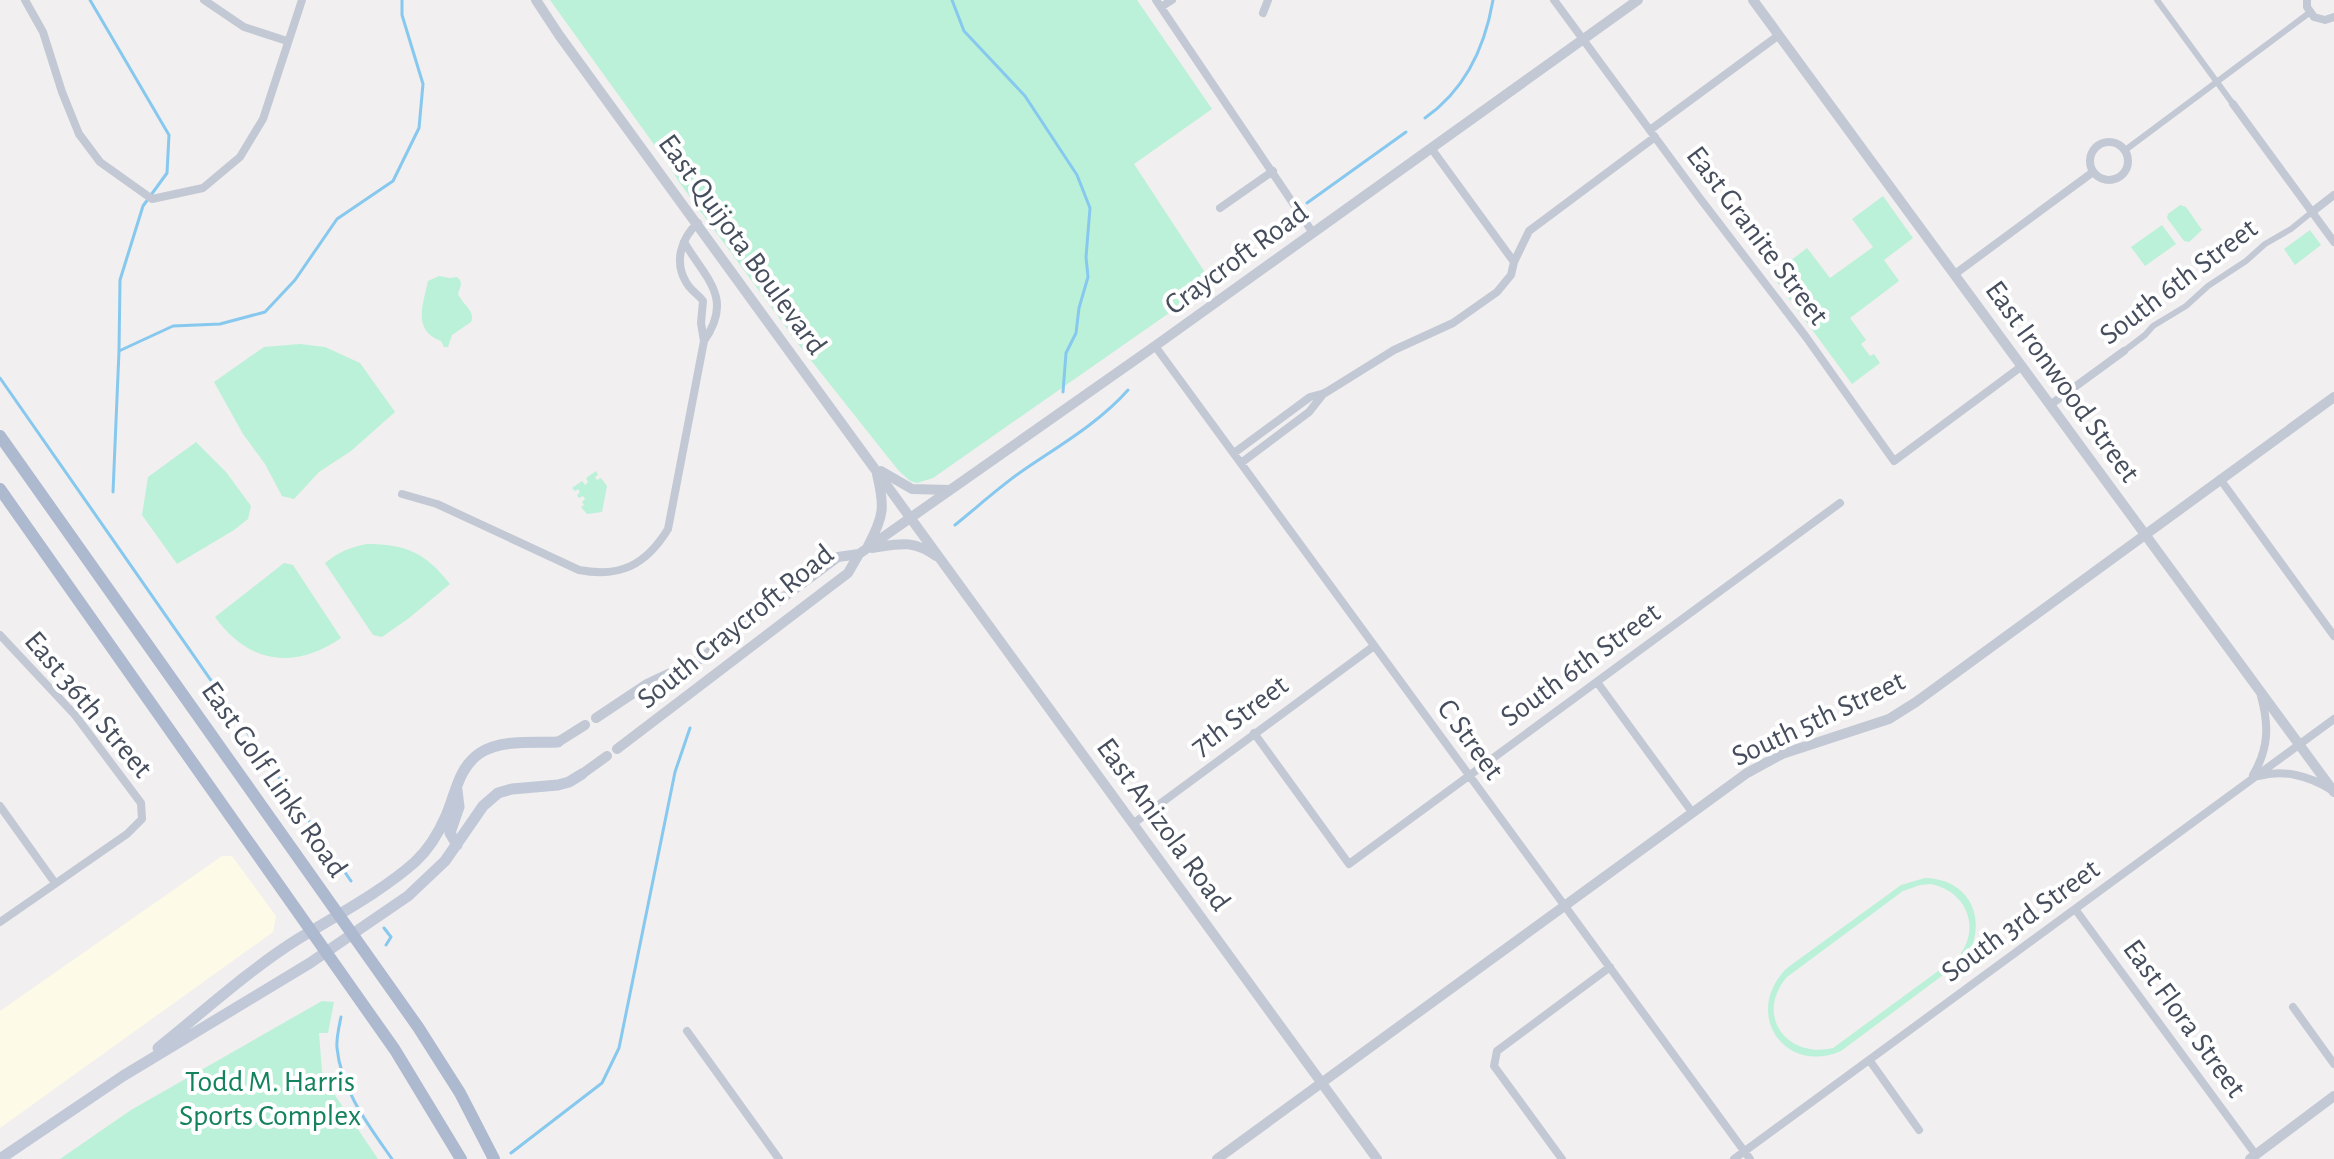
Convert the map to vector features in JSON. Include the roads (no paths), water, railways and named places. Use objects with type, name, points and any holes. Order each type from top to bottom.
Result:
[{"type":"main road","name":"East Golf Links Road","points":[[0,436],[418,1027],[460,1093],[494,1159]]},
{"type":"main road","name":"East Golf Links Road","points":[[0,489],[395,1050],[461,1159]]},
{"type":"main road","points":[[123,1076],[268,961],[417,861],[446,817],[461,773],[471,761],[489,749],[505,745],[558,742]]},
{"type":"main road","points":[[0,1159],[123,1076],[326,953],[408,896],[436,871],[483,806],[498,793],[558,785],[582,774]]},
{"type":"main road","points":[[456,785],[459,807],[450,833],[457,845]]},
{"type":"street","points":[[25,0],[43,32],[79,134],[100,162],[152,199],[203,188],[240,157],[263,119],[302,0]]},
{"type":"street","points":[[204,0],[244,27],[287,41]]},
{"type":"street","name":"East Quijota Boulevard","points":[[536,0],[911,517]]},
{"type":"street","points":[[1172,0],[1159,4],[1313,233]]},
{"type":"street","points":[[1263,13],[1268,0]]},
{"type":"street","name":"East Granite Street","points":[[1554,0],[1806,337],[1894,461],[2022,366]]},
{"type":"street","name":"Craycroft Road","points":[[863,551],[1638,0]]},
{"type":"street","name":"East Ironwood Street","points":[[1753,0],[2334,792]]},
{"type":"street","points":[[2157,0],[2334,242]]},
{"type":"street","points":[[2307,0],[2309,13],[2319,20],[2334,17]]},
{"type":"street","points":[[2124,151],[2309,13]]},
{"type":"street","points":[[1234,453],[1310,397],[1325,393],[1394,350],[1453,323],[1502,287],[1511,275],[1529,231],[1779,35]]},
{"type":"street","points":[[2114,143],[2127,156],[2126,168],[2119,177],[2102,179],[2093,172],[2090,159],[2101,144],[2114,143]]},
{"type":"street","points":[[1431,148],[1514,262]]},
{"type":"street","points":[[1220,208],[1273,171]]},
{"type":"street","points":[[1955,274],[2093,172]]},
{"type":"street","name":"South 6th Street","points":[[2050,405],[2334,195]]},
{"type":"street","points":[[402,494],[437,504],[579,570],[597,573],[619,571],[636,564],[651,552],[668,529],[704,341],[701,323],[703,301],[689,287],[682,274],[680,248],[689,231],[698,223]]},
{"type":"street","points":[[684,242],[711,284],[716,298],[714,327],[704,341]]},
{"type":"street","name":"C Street","points":[[1155,346],[1747,1155]]},
{"type":"street","points":[[1241,463],[1309,412],[1325,393]]},
{"type":"street","name":"South 5th Street","points":[[1217,1159],[1747,773],[1782,754],[1889,719],[1916,702],[2334,397]]},
{"type":"street","points":[[876,468],[912,489],[950,490]]},
{"type":"street","points":[[863,551],[880,520],[884,500],[876,468]]},
{"type":"street","points":[[2220,479],[2334,636]]},
{"type":"street","name":"South 6th Street","points":[[1254,733],[1349,864],[1840,503]]},
{"type":"street","name":"East Anizola Road","points":[[911,517],[1377,1159]]},
{"type":"street","points":[[863,551],[907,543],[921,546],[944,562]]},
{"type":"street","name":"South Craycroft Road","points":[[596,718],[647,684],[700,659],[838,557],[863,551]]},
{"type":"street","name":"South Craycroft Road","points":[[617,749],[848,573],[863,551]]},
{"type":"street","name":"East 36th Street","points":[[0,635],[75,715],[141,803],[142,819],[135,828],[55,883]]},
{"type":"street","name":"7th Street","points":[[1134,823],[1374,646]]},
{"type":"street","points":[[1597,682],[1692,812]]},
{"type":"street","points":[[2250,779],[2267,742],[2266,721],[2258,687]]},
{"type":"street","name":"South 3rd Street","points":[[1734,1159],[1747,1155],[2334,719]]},
{"type":"street","points":[[558,742],[585,725]]},
{"type":"street","points":[[582,774],[607,756]]},
{"type":"street","points":[[2250,779],[2266,774],[2287,774],[2309,778],[2334,792]]},
{"type":"street","points":[[0,806],[55,883],[0,922]]},
{"type":"street","name":"East Flora Street","points":[[2075,909],[2253,1157]]},
{"type":"street","points":[[1562,1159],[1494,1066],[1497,1051],[1610,967]]},
{"type":"street","points":[[2293,1007],[2334,1064]]},
{"type":"street","points":[[687,1031],[779,1159]]},
{"type":"street","points":[[1870,1061],[1919,1130]]},
{"type":"street","points":[[2253,1157],[2334,1096]]},
{"type":"waterway","points":[[90,0],[169,135],[167,173],[143,206],[120,280],[119,351]]},
{"type":"waterway","points":[[113,492],[119,351],[173,326],[220,324],[265,312],[295,280],[337,219],[393,181],[419,128],[423,84],[402,15],[402,0]]},
{"type":"waterway","points":[[952,0],[964,31],[1025,96],[1077,175],[1090,208],[1086,257],[1088,277],[1076,333],[1066,353],[1063,392]]},
{"type":"waterway","points":[[1425,118],[1451,94],[1471,66],[1485,34],[1493,0]]},
{"type":"waterway","points":[[1307,203],[1406,132]]},
{"type":"waterway","points":[[1213,268],[1287,217]]},
{"type":"waterway","points":[[0,378],[351,881]]},
{"type":"waterway","points":[[955,525],[1018,474],[1089,425],[1128,390]]},
{"type":"waterway","points":[[511,1153],[602,1083],[619,1048],[675,772],[690,728]]},
{"type":"waterway","points":[[384,928],[391,937],[386,945]]},
{"type":"waterway","points":[[341,1017],[337,1044],[344,1078],[357,1107],[392,1159]]},
{"type":"park label","name":"Todd M. Harris Sports Complex","points":[[270,1098]]}]
